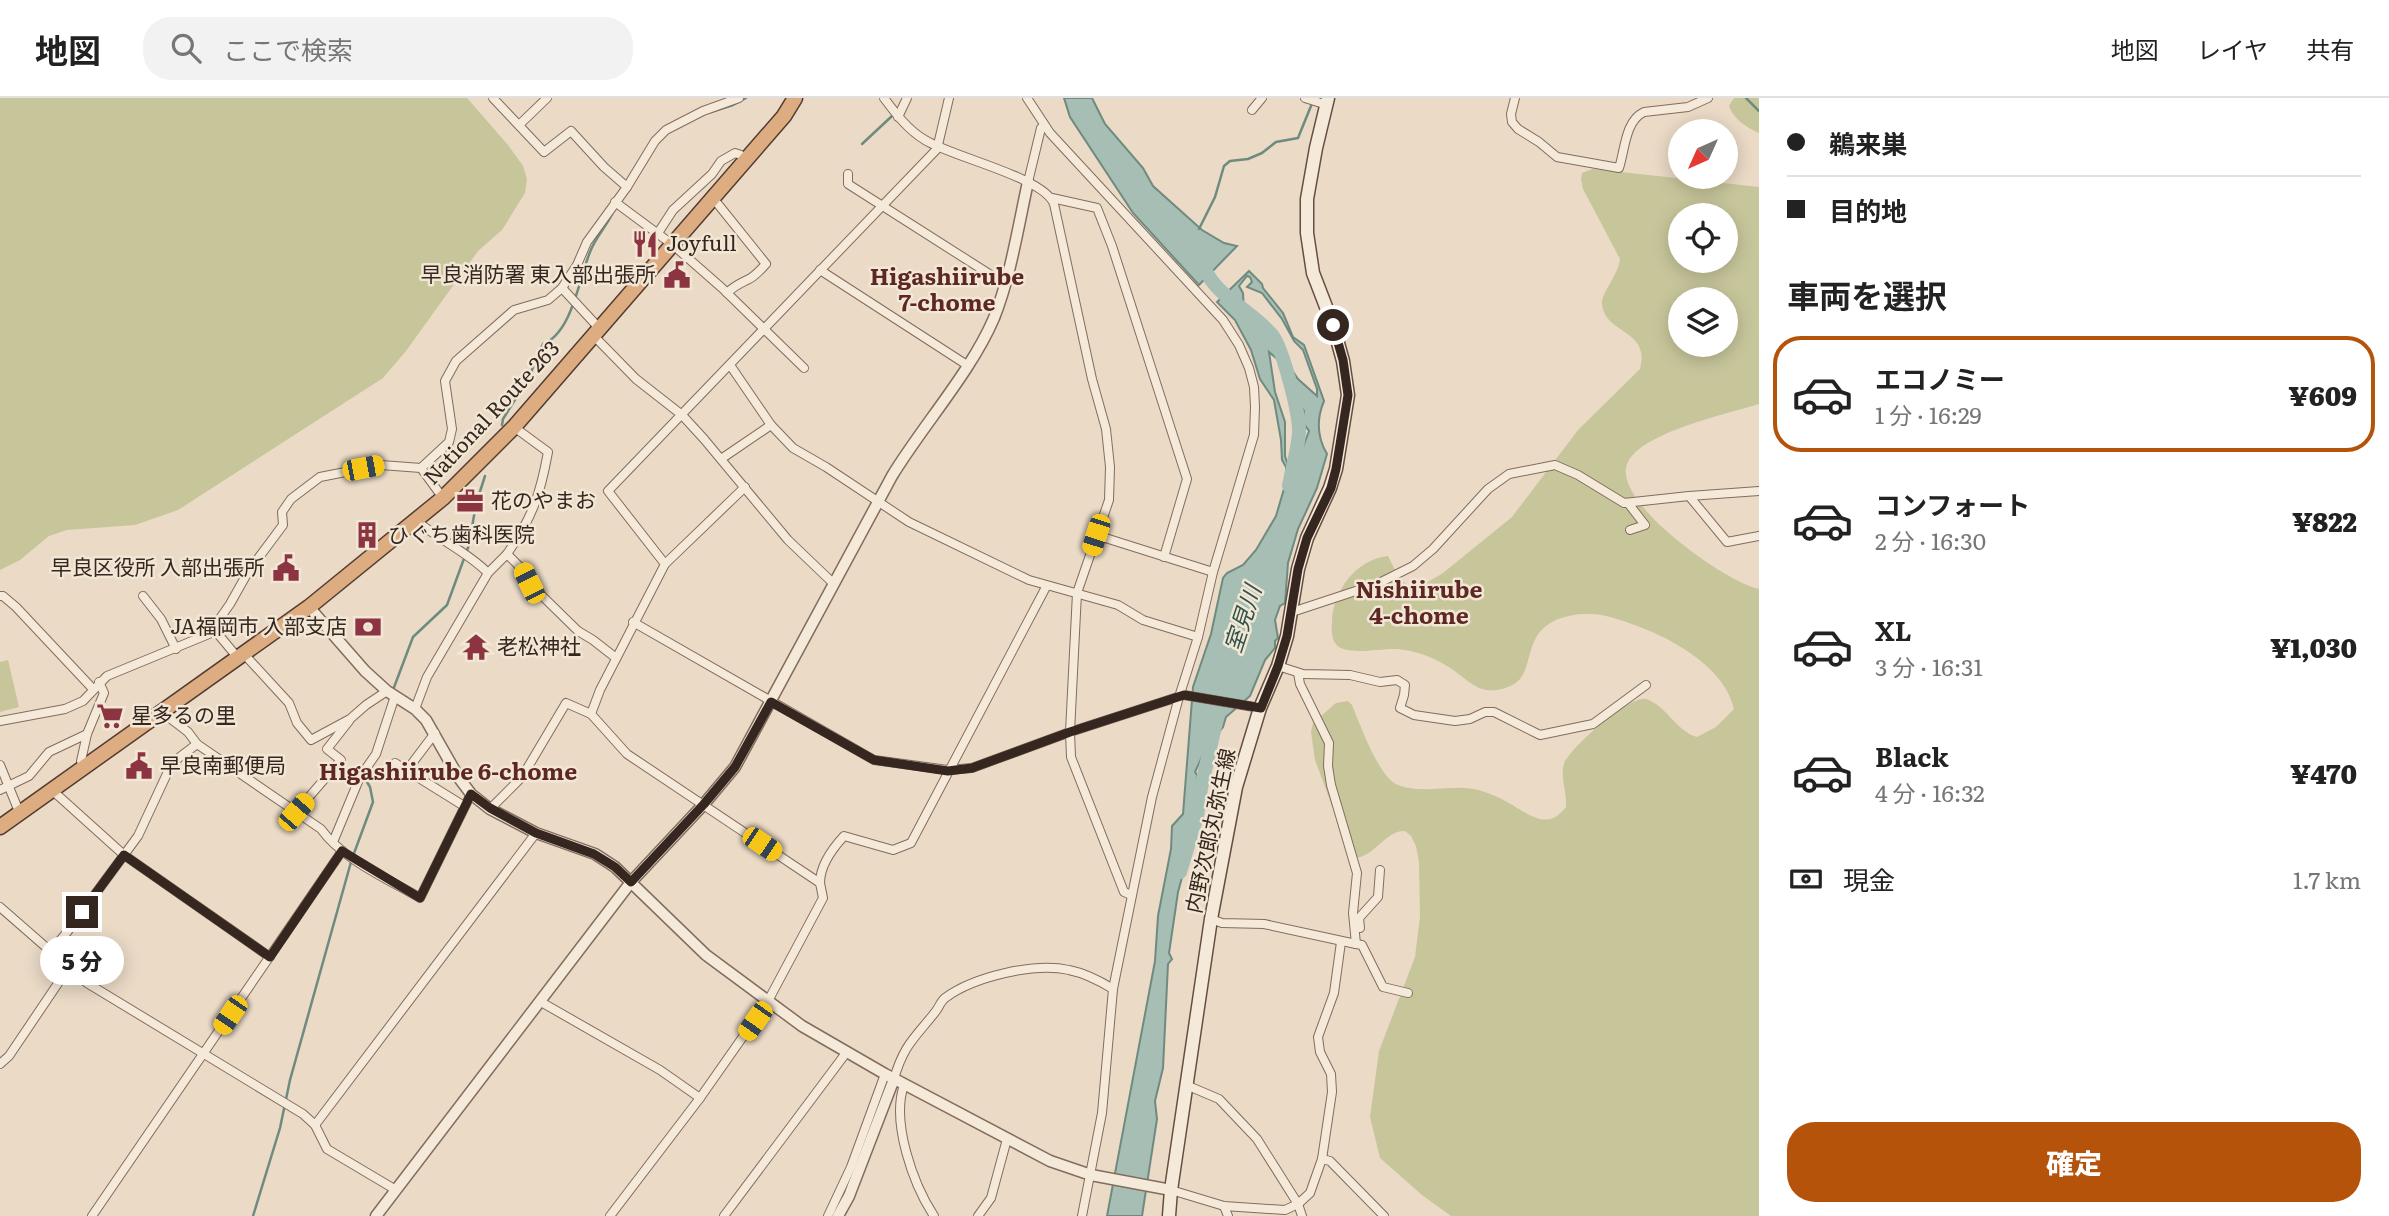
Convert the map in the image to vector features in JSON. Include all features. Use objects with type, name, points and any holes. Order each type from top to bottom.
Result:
[{"type":"highway","name":"National Route 263","points":[[0,827],[309,607],[443,498],[514,427],[785,116],[795,98]]},
{"type":"main road","name":"内野次郎丸弥生線","points":[[1169,1216],[1165,1189],[1186,1085],[1211,919],[1236,787],[1258,708],[1278,666],[1307,538],[1331,488],[1348,395],[1343,360],[1333,325],[1313,273],[1307,233],[1307,198],[1324,102]]},
{"type":"street","points":[[493,98],[544,152],[570,131],[627,187]]},
{"type":"street","points":[[519,125],[547,98]]},
{"type":"street","points":[[0,721],[65,709],[83,701],[107,676],[209,634],[248,572],[283,524],[282,512],[291,499],[320,477],[382,465],[421,468],[449,442],[452,429],[445,381],[456,361],[514,310],[548,300],[562,288],[577,265],[587,242],[627,187],[655,141],[666,130],[703,111],[739,98]]},
{"type":"street","points":[[884,98],[898,117],[915,133],[938,146],[1028,182],[1052,198],[1097,208],[1112,246],[1187,479],[1164,557]]},
{"type":"street","points":[[898,117],[907,98]]},
{"type":"street","points":[[664,564],[608,491],[938,146],[949,98]]},
{"type":"street","points":[[1027,98],[1044,125],[1223,320],[1239,345],[1249,368],[1255,397],[1254,435],[1213,572],[1198,637],[1152,797],[1131,895],[1113,989],[1094,1176],[1082,1216]]},
{"type":"street","points":[[1252,110],[1262,98]]},
{"type":"street","points":[[1515,98],[1512,122],[1557,157],[1619,168],[1628,130],[1637,115],[1688,107],[1707,98]]},
{"type":"street","points":[[1306,99],[1324,102]]},
{"type":"street","points":[[376,1216],[631,882],[735,767],[911,444],[967,365],[994,318],[1005,284],[1041,128],[1044,125]]},
{"type":"street","points":[[658,233],[673,210],[712,174],[721,161],[735,153],[746,160]]},
{"type":"street","points":[[848,174],[848,184],[1005,284]]},
{"type":"street","points":[[713,198],[766,264],[747,281],[739,282],[727,293]]},
{"type":"street","points":[[1052,198],[1108,442],[1111,489],[1077,593],[1071,757],[1124,892],[1131,895]]},
{"type":"street","points":[[615,202],[673,245],[804,368]]},
{"type":"street","points":[[820,270],[967,365]]},
{"type":"street","points":[[562,288],[636,379],[682,415],[788,540],[834,584]]},
{"type":"street","points":[[730,365],[771,425],[793,448],[909,522],[1046,586],[1118,605],[1143,620],[1198,637]]},
{"type":"street","points":[[721,459],[771,425]]},
{"type":"street","points":[[415,709],[427,677],[488,573],[507,554],[537,504],[548,452],[514,427]]},
{"type":"street","points":[[1292,612],[1377,584],[1413,566],[1433,549],[1488,489],[1509,474],[1555,465],[1578,475],[1625,503],[1759,491]]},
{"type":"street","points":[[421,468],[443,498]]},
{"type":"street","points":[[591,715],[664,564],[745,487]]},
{"type":"street","points":[[1689,496],[1727,542],[1759,536]]},
{"type":"street","points":[[1628,502],[1645,524],[1630,530]]},
{"type":"street","points":[[416,521],[488,573]]},
{"type":"street","points":[[1096,535],[1213,572]]},
{"type":"street","points":[[507,554],[523,570],[529,583],[578,631],[616,659]]},
{"type":"street","points":[[610,1216],[700,1098],[768,1002],[823,898],[820,877],[830,852],[844,836],[893,850],[911,843],[1046,586]]},
{"type":"street","points":[[0,596],[16,607],[104,693],[87,734],[82,761],[86,768]]},
{"type":"street","points":[[143,596],[161,619],[176,649]]},
{"type":"street","points":[[309,607],[365,671],[415,709],[435,733],[459,778],[471,794],[490,808],[536,833],[594,854],[615,867],[706,955],[802,1026],[1007,1139],[1050,1161],[1094,1176],[1165,1189],[1224,1206],[1285,1210],[1298,1204],[1310,1193],[1322,1158],[1332,1092],[1331,1074],[1320,1052],[1318,1037],[1335,993],[1341,942]]},
{"type":"street","points":[[634,622],[874,760],[948,771],[972,768],[1070,732],[1181,696],[1258,708]]},
{"type":"street","points":[[213,628],[289,703],[298,723],[311,740],[351,719]]},
{"type":"street","points":[[1278,666],[1298,673],[1350,675],[1380,682],[1397,680],[1405,685],[1399,708],[1403,711],[1455,721],[1494,712],[1540,735],[1592,724],[1646,684]]},
{"type":"street","points":[[1298,673],[1300,684],[1329,743],[1331,785],[1357,873],[1353,913],[1359,944],[1380,984],[1408,993]]},
{"type":"street","points":[[296,812],[341,760],[327,749],[351,719],[366,705],[392,694]]},
{"type":"street","points":[[333,842],[362,775],[376,754],[392,694]]},
{"type":"street","points":[[490,808],[522,777],[566,703],[591,715],[627,754],[820,883]]},
{"type":"street","points":[[162,712],[188,732],[197,744],[320,829],[344,852],[420,898],[471,794]]},
{"type":"street","points":[[407,770],[435,733]]},
{"type":"street","points":[[4,788],[29,776],[49,752],[87,734]]},
{"type":"street","points":[[51,951],[138,836],[172,763],[197,744]]},
{"type":"street","points":[[395,763],[464,806]]},
{"type":"street","points":[[0,765],[4,788],[20,814]]},
{"type":"street","points":[[53,791],[124,855],[270,957]]},
{"type":"street","points":[[315,1125],[536,833]]},
{"type":"street","points":[[92,1216],[344,852]]},
{"type":"street","points":[[1359,944],[1359,918],[1378,897],[1380,870]]},
{"type":"street","points":[[0,907],[87,983],[303,1114],[315,1125],[327,1149],[396,1190]]},
{"type":"street","points":[[1211,919],[1222,923],[1264,924],[1359,944]]},
{"type":"street","points":[[0,1063],[9,1056],[69,967]]},
{"type":"street","points":[[838,1216],[849,1196],[895,1079],[899,1060],[912,1037],[942,1000],[966,985],[1046,967],[1070,970],[1113,989]]},
{"type":"street","points":[[541,1002],[660,1070],[700,1098]]},
{"type":"street","points":[[724,1216],[846,1052]]},
{"type":"street","points":[[828,1216],[895,1079]]},
{"type":"street","points":[[895,1079],[901,1107],[904,1144],[916,1182],[934,1216]]},
{"type":"street","points":[[1186,1085],[1219,1099],[1256,1139],[1298,1204],[1302,1216]]},
{"type":"street","points":[[978,1216],[991,1198],[1007,1139]]},
{"type":"street","points":[[1322,1158],[1330,1161],[1384,1216]]},
{"type":"street","points":[[1224,1206],[1228,1216]]},
{"type":"green space","points":[[0,98],[467,98],[523,166],[527,179],[525,193],[502,230],[478,251],[406,351],[383,378],[178,510],[135,525],[67,530],[49,536],[20,560],[0,570]]},
{"type":"green space","points":[[1734,98],[1759,98],[1759,133],[1737,119],[1729,106]]},
{"type":"green space","points":[[1593,169],[1668,177],[1668,189],[1738,189],[1738,185],[1759,187],[1759,404],[1707,419],[1650,442],[1628,462],[1627,478],[1636,497],[1674,538],[1722,572],[1759,589],[1759,1216],[1451,1216],[1380,1158],[1370,1117],[1379,1051],[1415,957],[1420,917],[1419,862],[1416,846],[1405,831],[1392,834],[1363,856],[1356,858],[1349,852],[1315,760],[1311,732],[1313,723],[1336,703],[1348,701],[1376,760],[1389,779],[1396,784],[1417,789],[1461,788],[1482,791],[1545,820],[1559,814],[1566,807],[1563,769],[1568,756],[1601,724],[1628,705],[1646,699],[1653,702],[1683,730],[1697,737],[1716,727],[1734,709],[1727,691],[1716,675],[1682,648],[1643,628],[1601,615],[1569,616],[1552,622],[1541,630],[1524,673],[1518,681],[1498,690],[1475,686],[1447,666],[1423,654],[1397,649],[1344,649],[1337,645],[1332,636],[1336,600],[1356,570],[1376,558],[1388,556],[1400,580],[1412,587],[1423,585],[1443,573],[1512,517],[1578,430],[1640,369],[1642,356],[1639,346],[1605,314],[1602,300],[1620,259],[1583,189],[1582,173]]},
{"type":"green space","points":[[8,660],[19,707],[0,712],[0,662]]},
{"type":"water","points":[[1064,98],[1092,98],[1105,124],[1143,168],[1153,186],[1202,230],[1224,243],[1237,246],[1199,285],[1133,213],[1070,117]]},
{"type":"water","points":[[1249,271],[1283,313],[1293,337],[1304,345],[1324,401],[1319,428],[1327,454],[1288,563],[1285,603],[1280,606],[1275,620],[1278,638],[1275,648],[1265,660],[1250,696],[1226,717],[1223,727],[1206,748],[1195,772],[1196,809],[1183,851],[1187,859],[1178,892],[1169,953],[1172,959],[1168,964],[1163,1068],[1155,1101],[1157,1119],[1142,1216],[1107,1216],[1155,961],[1158,916],[1171,849],[1172,826],[1183,814],[1193,687],[1211,634],[1223,578],[1243,565],[1256,550],[1276,516],[1286,482],[1286,467],[1282,460],[1274,400],[1260,379],[1251,350],[1235,320],[1217,302]],"holes":[[[1247,276],[1252,282],[1247,287],[1262,293],[1303,350],[1317,396],[1298,379],[1271,339],[1244,313],[1243,293],[1239,286]],[[1269,352],[1282,363],[1295,397],[1304,411],[1302,421],[1309,431],[1295,469],[1289,468],[1285,456],[1285,422],[1275,392]]]},
{"type":"waterway","points":[[711,112],[746,98]]},
{"type":"waterway","points":[[1746,98],[1759,111]]},
{"type":"waterway","points":[[1199,229],[1215,197],[1224,166],[1230,161],[1248,159],[1262,153],[1276,142],[1298,138],[1313,101]]},
{"type":"waterway","points":[[862,144],[892,116]]},
{"type":"waterway","points":[[502,425],[528,379],[543,344],[553,338],[568,317],[592,247],[612,214]]},
{"type":"waterway","name":"室見川","points":[[1202,258],[1212,281],[1272,335],[1281,354],[1299,424],[1289,486]]},
{"type":"waterway","points":[[393,690],[413,637],[447,605],[469,545],[476,504],[485,476]]},
{"type":"waterway","name":"室見川","points":[[1180,872],[1197,816],[1216,722]]},
{"type":"waterway","points":[[353,856],[373,802],[370,787],[364,777]]},
{"type":"waterway","points":[[253,1216],[280,1128],[290,1080],[351,862]]},
{"type":"place","name":"Joyfull","points":[[645,244]]},
{"type":"place","name":"早良消防署 東入部出張所","points":[[677,275]]},
{"type":"place","name":"花のやまお","points":[[470,501]]},
{"type":"place","name":"ひぐち歯科医院","points":[[367,535]]},
{"type":"place","name":"早良区役所 入部出張所","points":[[286,568]]},
{"type":"place","name":"JA福岡市 入部支店","points":[[368,627]]},
{"type":"place","name":"老松神社","points":[[476,647]]},
{"type":"place","name":"星多るの里","points":[[110,716]]},
{"type":"place","name":"早良南郵便局","points":[[139,766]]},
{"type":"district","name":"Higashiirube 7-chome","points":[[947,290]]},
{"type":"district","name":"Nishiirube 4-chome","points":[[1419,603]]},
{"type":"district","name":"Higashiirube 6-chome","points":[[448,772]]},
{"type":"route","points":[[82,912],[124,855],[270,957],[342,851],[420,898],[471,794],[490,808],[536,833],[594,854],[615,867],[631,882],[735,767],[771,702],[874,760],[948,771],[972,768],[1070,732],[1184,695],[1261,708],[1287,636],[1298,569],[1307,538],[1331,488],[1336,469],[1348,395],[1343,360],[1333,325]]}]
